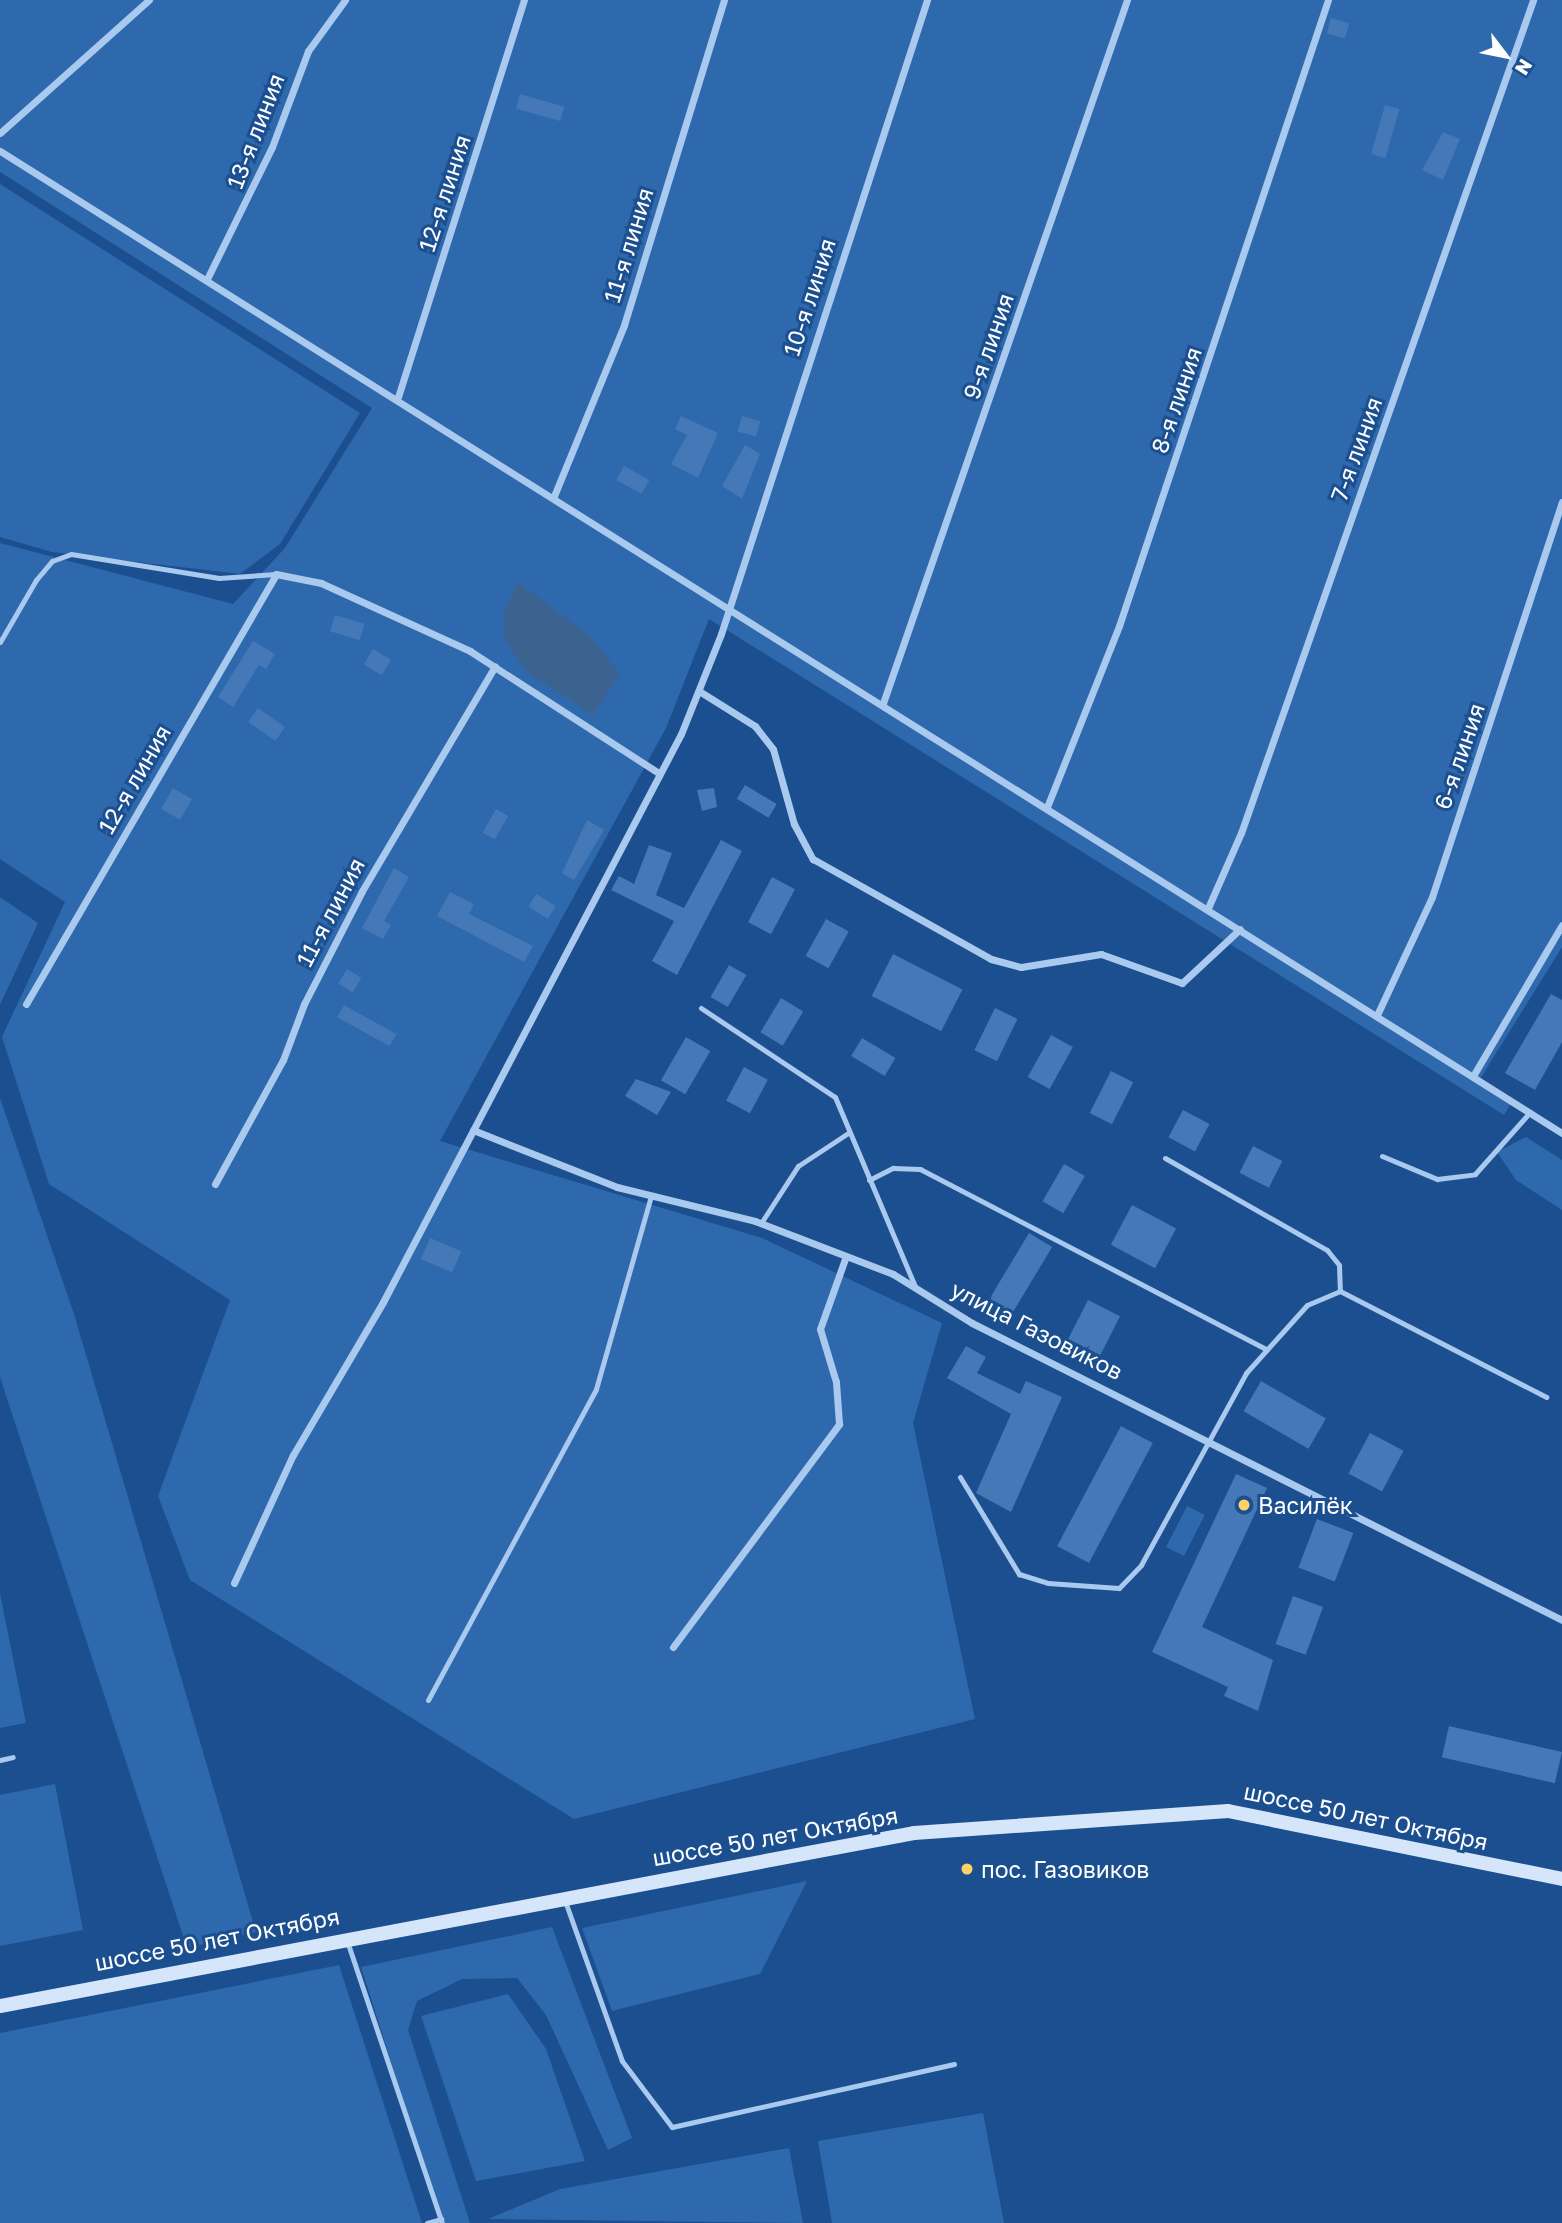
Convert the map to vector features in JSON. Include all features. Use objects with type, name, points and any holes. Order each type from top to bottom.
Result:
[{"type":"street","points":[[0,133],[149,0]]},
{"type":"street","name":"13-я линия","points":[[207,279],[272,147],[308,51],[345,0]]},
{"type":"street","name":"12-я линия","points":[[398,397],[524,0]]},
{"type":"street","name":"11-я линия","points":[[554,496],[624,325],[724,0]]},
{"type":"street","name":"10-я линия","points":[[234,1583],[293,1455],[474,1130],[660,774],[699,691],[927,0]]},
{"type":"street","name":"9-я линия","points":[[883,703],[1127,0]]},
{"type":"street","name":"8-я линия","points":[[1048,807],[1119,626],[1328,0]]},
{"type":"street","name":"7-я линия","points":[[1208,908],[1241,834],[1533,0]]},
{"type":"street","points":[[0,151],[398,397],[1562,1133]]},
{"type":"street","name":"6-я линия","points":[[1377,1015],[1432,897],[1562,502]]},
{"type":"street","points":[[276,574],[321,583],[495,666],[660,774]]},
{"type":"street","name":"12-я линия","points":[[26,1004],[276,574]]},
{"type":"street","name":"11-я линия","points":[[215,1184],[283,1060],[304,1004],[362,891],[495,666]]},
{"type":"street","points":[[699,691],[755,726],[773,749],[794,824],[813,859],[991,959],[1021,967],[1101,954],[1182,983],[1240,929]]},
{"type":"street","points":[[1473,1076],[1562,925]]},
{"type":"street","name":"улица Газовиков","points":[[474,1130],[651,1196],[761,1223],[846,1256],[916,1289],[1562,1620]]},
{"type":"street","points":[[673,1647],[839,1424],[839,1395],[820,1329],[846,1256]]},
{"type":"street","name":"шоссе 50 лет Октября","points":[[0,2006],[346,1938],[914,1833],[1228,1811],[1562,1879]]},
{"type":"lane","points":[[0,642],[36,580],[52,561],[71,554],[219,578],[276,574]]},
{"type":"lane","points":[[701,1008],[835,1097],[916,1289]]},
{"type":"lane","points":[[1382,1156],[1437,1179],[1475,1174],[1530,1112]]},
{"type":"lane","points":[[761,1223],[798,1166],[848,1133]]},
{"type":"lane","points":[[1165,1158],[1327,1250],[1339,1265],[1340,1291]]},
{"type":"lane","points":[[869,1180],[893,1168],[920,1169],[1267,1350]]},
{"type":"lane","points":[[428,1700],[596,1389],[651,1196]]},
{"type":"lane","points":[[960,1477],[1019,1574],[1048,1583],[1119,1588],[1141,1565],[1208,1438],[1267,1350],[1307,1305],[1340,1291]]},
{"type":"lane","points":[[1340,1291],[1546,1397]]},
{"type":"lane","points":[[0,1760],[13,1757]]},
{"type":"lane","points":[[564,1898],[622,2062],[672,2127],[954,2064]]},
{"type":"lane","points":[[346,1938],[442,2221],[427,2223]]},
{"type":"shaded area","points":[[0,0],[1562,0],[1562,947],[1480,1079],[1513,1100],[1504,1115],[709,619],[666,728],[440,1141],[762,1238],[942,1323],[913,1423],[975,1719],[574,1819],[190,1580],[158,1496],[230,1300],[49,1184],[2,1037],[65,902],[0,859],[0,543],[233,604],[285,548],[372,408],[0,172]]},
{"type":"shaded area","points":[[0,184],[360,413],[280,544],[240,574],[52,552],[0,537]]},
{"type":"shaded area","points":[[518,582],[591,637],[620,674],[593,715],[528,673],[504,639],[505,610]]},
{"type":"shaded area","points":[[0,897],[38,923],[0,1005]]},
{"type":"shaded area","points":[[0,1098],[74,1314],[256,1932],[187,1948],[0,1377]]},
{"type":"shaded area","points":[[1526,1137],[1562,1160],[1562,1210],[1516,1180],[1497,1152]]},
{"type":"shaded area","points":[[1187,1506],[1205,1515],[1184,1556],[1166,1547]]},
{"type":"shaded area","points":[[0,1594],[26,1723],[0,1728]]},
{"type":"shaded area","points":[[55,1784],[83,1930],[0,1946],[0,1795]]},
{"type":"shaded area","points":[[807,1881],[760,1974],[612,2011],[582,1928]]},
{"type":"shaded area","points":[[552,1927],[632,2138],[608,2150],[546,2015],[517,1978],[462,1979],[417,2001],[408,2030],[470,2223],[442,2223],[361,1967]]},
{"type":"shaded area","points":[[339,1965],[422,2223],[0,2223],[0,2033]]},
{"type":"shaded area","points":[[508,1994],[546,2049],[585,2161],[476,2181],[421,2016]]},
{"type":"shaded area","points":[[983,2113],[1004,2223],[832,2223],[818,2141]]},
{"type":"shaded area","points":[[789,2148],[803,2223],[488,2219],[560,2189]]},
{"type":"building","points":[[1331,18],[1349,23],[1345,39],[1327,33]]},
{"type":"building","points":[[520,94],[564,107],[560,121],[516,108]]},
{"type":"building","points":[[1385,105],[1399,109],[1385,158],[1371,154]]},
{"type":"building","points":[[1443,132],[1460,139],[1443,180],[1422,170]]},
{"type":"building","points":[[681,416],[718,433],[698,478],[671,464],[687,435],[675,429]]},
{"type":"building","points":[[742,416],[760,421],[756,437],[738,431]]},
{"type":"building","points":[[745,445],[760,454],[742,499],[722,486]]},
{"type":"building","points":[[624,466],[649,480],[642,494],[616,480]]},
{"type":"building","points":[[335,615],[365,624],[360,640],[330,631]]},
{"type":"building","points":[[253,641],[275,654],[266,669],[259,665],[233,707],[218,697]]},
{"type":"building","points":[[373,649],[391,660],[382,675],[364,664]]},
{"type":"building","points":[[258,708],[285,727],[275,741],[248,722]]},
{"type":"building","points":[[745,785],[777,804],[768,818],[737,799]]},
{"type":"building","points":[[173,788],[192,799],[180,820],[161,809]]},
{"type":"building","points":[[714,788],[717,807],[702,811],[697,790]]},
{"type":"building","points":[[496,809],[508,816],[495,839],[482,832]]},
{"type":"building","points":[[587,820],[604,830],[574,880],[562,873]]},
{"type":"building","points":[[721,840],[742,851],[677,975],[652,961],[674,921],[611,890],[619,876],[634,884],[649,845],[672,853],[656,895],[684,908]]},
{"type":"building","points":[[394,868],[409,877],[384,921],[391,925],[383,939],[362,928]]},
{"type":"building","points":[[772,877],[795,889],[771,934],[748,922]]},
{"type":"building","points":[[450,892],[474,904],[469,914],[533,946],[524,962],[437,916]]},
{"type":"building","points":[[536,894],[556,906],[548,919],[528,907]]},
{"type":"building","points":[[826,919],[849,932],[828,968],[806,956]]},
{"type":"building","points":[[893,954],[962,989],[941,1031],[872,996]]},
{"type":"building","points":[[729,965],[746,975],[728,1007],[710,997]]},
{"type":"building","points":[[347,969],[362,978],[353,992],[338,984]]},
{"type":"building","points":[[1551,994],[1562,1000],[1562,1042],[1535,1090],[1505,1073]]},
{"type":"building","points":[[781,998],[803,1011],[783,1046],[760,1032]]},
{"type":"building","points":[[344,1005],[396,1034],[390,1046],[337,1017]]},
{"type":"building","points":[[995,1008],[1017,1019],[997,1061],[974,1050]]},
{"type":"building","points":[[1051,1035],[1073,1047],[1050,1089],[1028,1077]]},
{"type":"building","points":[[686,1037],[710,1051],[685,1094],[661,1080]]},
{"type":"building","points":[[862,1038],[895,1058],[885,1076],[851,1056]]},
{"type":"building","points":[[744,1067],[768,1080],[750,1113],[726,1101]]},
{"type":"building","points":[[1111,1071],[1133,1082],[1112,1124],[1090,1113]]},
{"type":"building","points":[[636,1079],[671,1092],[657,1115],[625,1096]]},
{"type":"building","points":[[1183,1110],[1209,1124],[1195,1151],[1168,1137]]},
{"type":"building","points":[[1253,1146],[1282,1161],[1269,1188],[1239,1173]]},
{"type":"building","points":[[1064,1164],[1085,1176],[1063,1213],[1042,1201]]},
{"type":"building","points":[[1132,1205],[1176,1228],[1155,1268],[1111,1245]]},
{"type":"building","points":[[1029,1233],[1052,1247],[1005,1325],[982,1311]]},
{"type":"building","points":[[430,1238],[461,1251],[452,1272],[421,1259]]},
{"type":"building","points":[[1088,1300],[1120,1316],[1100,1356],[1068,1339]]},
{"type":"building","points":[[966,1346],[986,1357],[977,1373],[1020,1394],[1026,1381],[1062,1397],[1011,1512],[976,1493],[1011,1414],[947,1378]]},
{"type":"building","points":[[1261,1381],[1326,1418],[1308,1449],[1244,1411]]},
{"type":"building","points":[[1121,1426],[1153,1443],[1089,1563],[1057,1546]]},
{"type":"building","points":[[1370,1433],[1404,1451],[1382,1491],[1348,1474]]},
{"type":"building","points":[[1236,1474],[1267,1488],[1202,1627],[1273,1660],[1258,1711],[1224,1696],[1228,1687],[1152,1652]]},
{"type":"building","points":[[1317,1519],[1353,1533],[1335,1582],[1298,1568]]},
{"type":"building","points":[[1293,1596],[1323,1607],[1306,1655],[1276,1644]]},
{"type":"building","points":[[1449,1726],[1562,1752],[1555,1783],[1442,1757]]},
{"type":"place","name":"Василёк","points":[[1244,1505]]},
{"type":"place","name":"пос. Газовиков","points":[[967,1869]]}]
